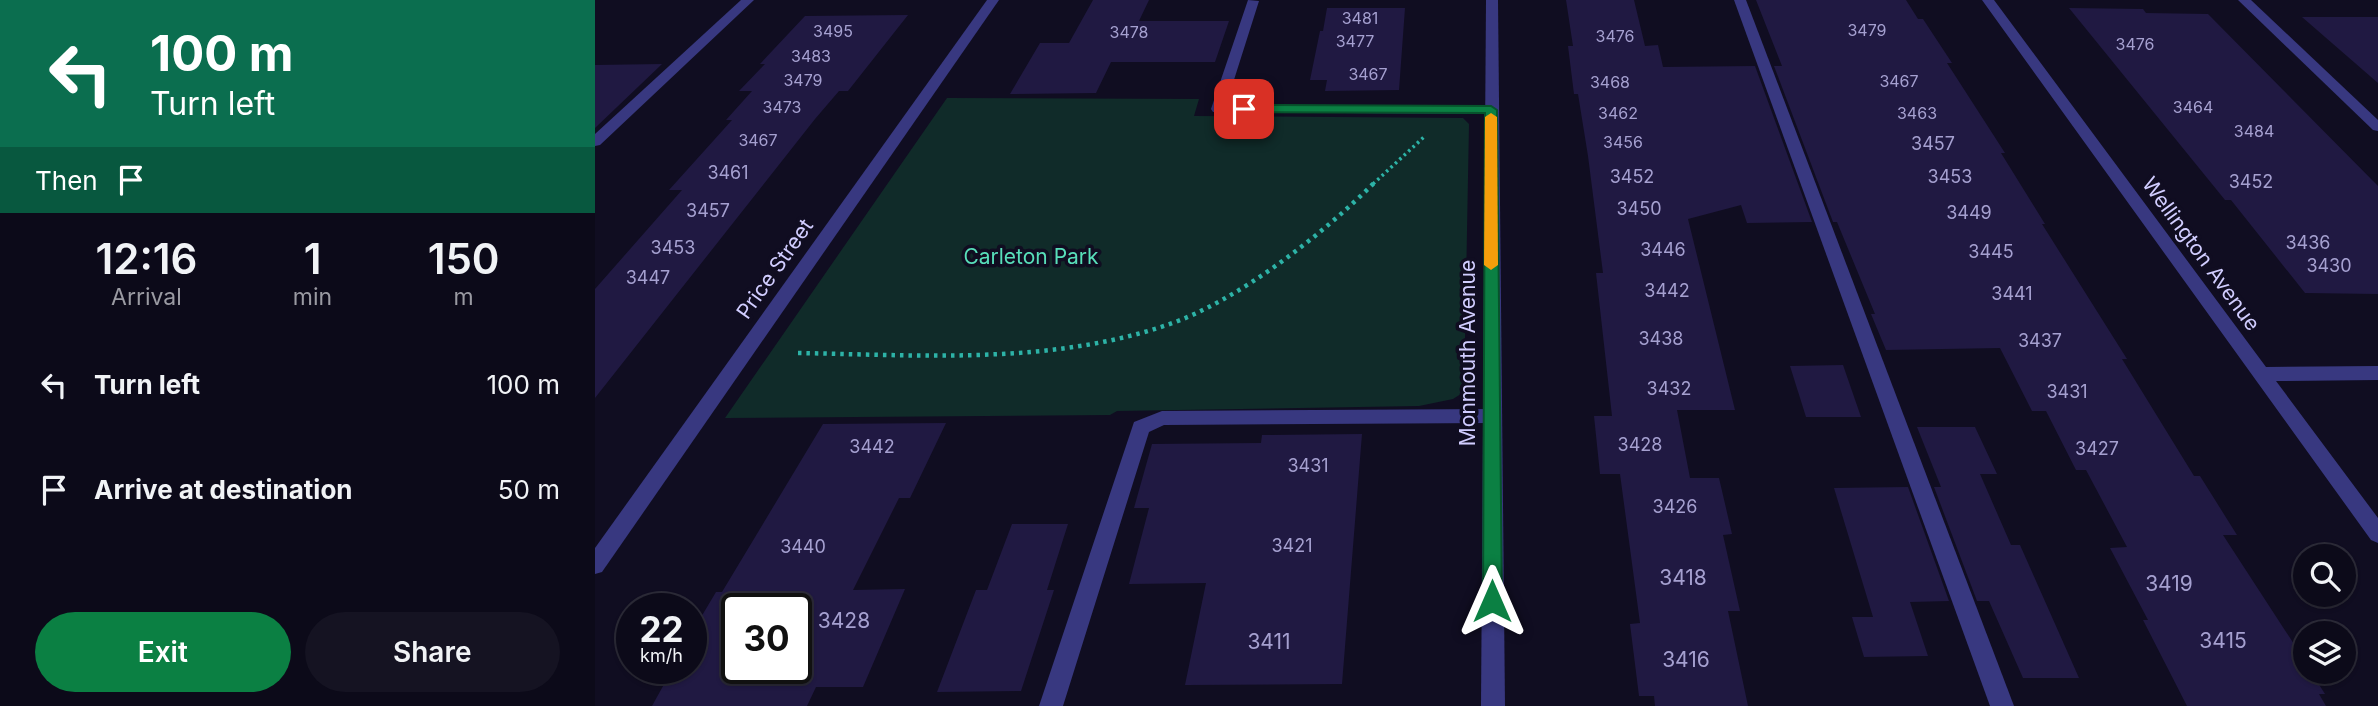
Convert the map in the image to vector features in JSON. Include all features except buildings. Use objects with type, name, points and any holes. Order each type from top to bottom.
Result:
[{"type":"street","points":[[595,142],[748,0]]},
{"type":"street","name":"Price Street","points":[[595,565],[993,0]]},
{"type":"street","name":"Monmouth Avenue","points":[[1492,0],[1493,706]]},
{"type":"street","points":[[1740,0],[2002,706]]},
{"type":"street","name":"Wellington Avenue","points":[[1988,0],[2378,534]]},
{"type":"street","points":[[2244,0],[2378,127]]},
{"type":"street","points":[[1254,1],[1218,109],[1491,110]]},
{"type":"street","points":[[2263,374],[2378,373]]},
{"type":"street","points":[[1051,706],[1141,427],[1162,418],[1491,416]]},
{"type":"path","points":[[798,353],[952,354],[1049,350],[1116,341],[1170,324],[1234,290],[1320,233],[1405,152],[1445,121],[1451,110]]},
{"type":"green space","name":"Carleton Park","points":[[947,98],[1199,99],[1194,116],[1463,118],[1469,124],[1464,392],[1453,399],[1419,406],[1117,411],[1110,415],[725,418]]},
{"type":"slow traffic","points":[[1491,117],[1491,265]]},
{"type":"route","points":[[1244,109],[1491,110],[1492,601]]}]
